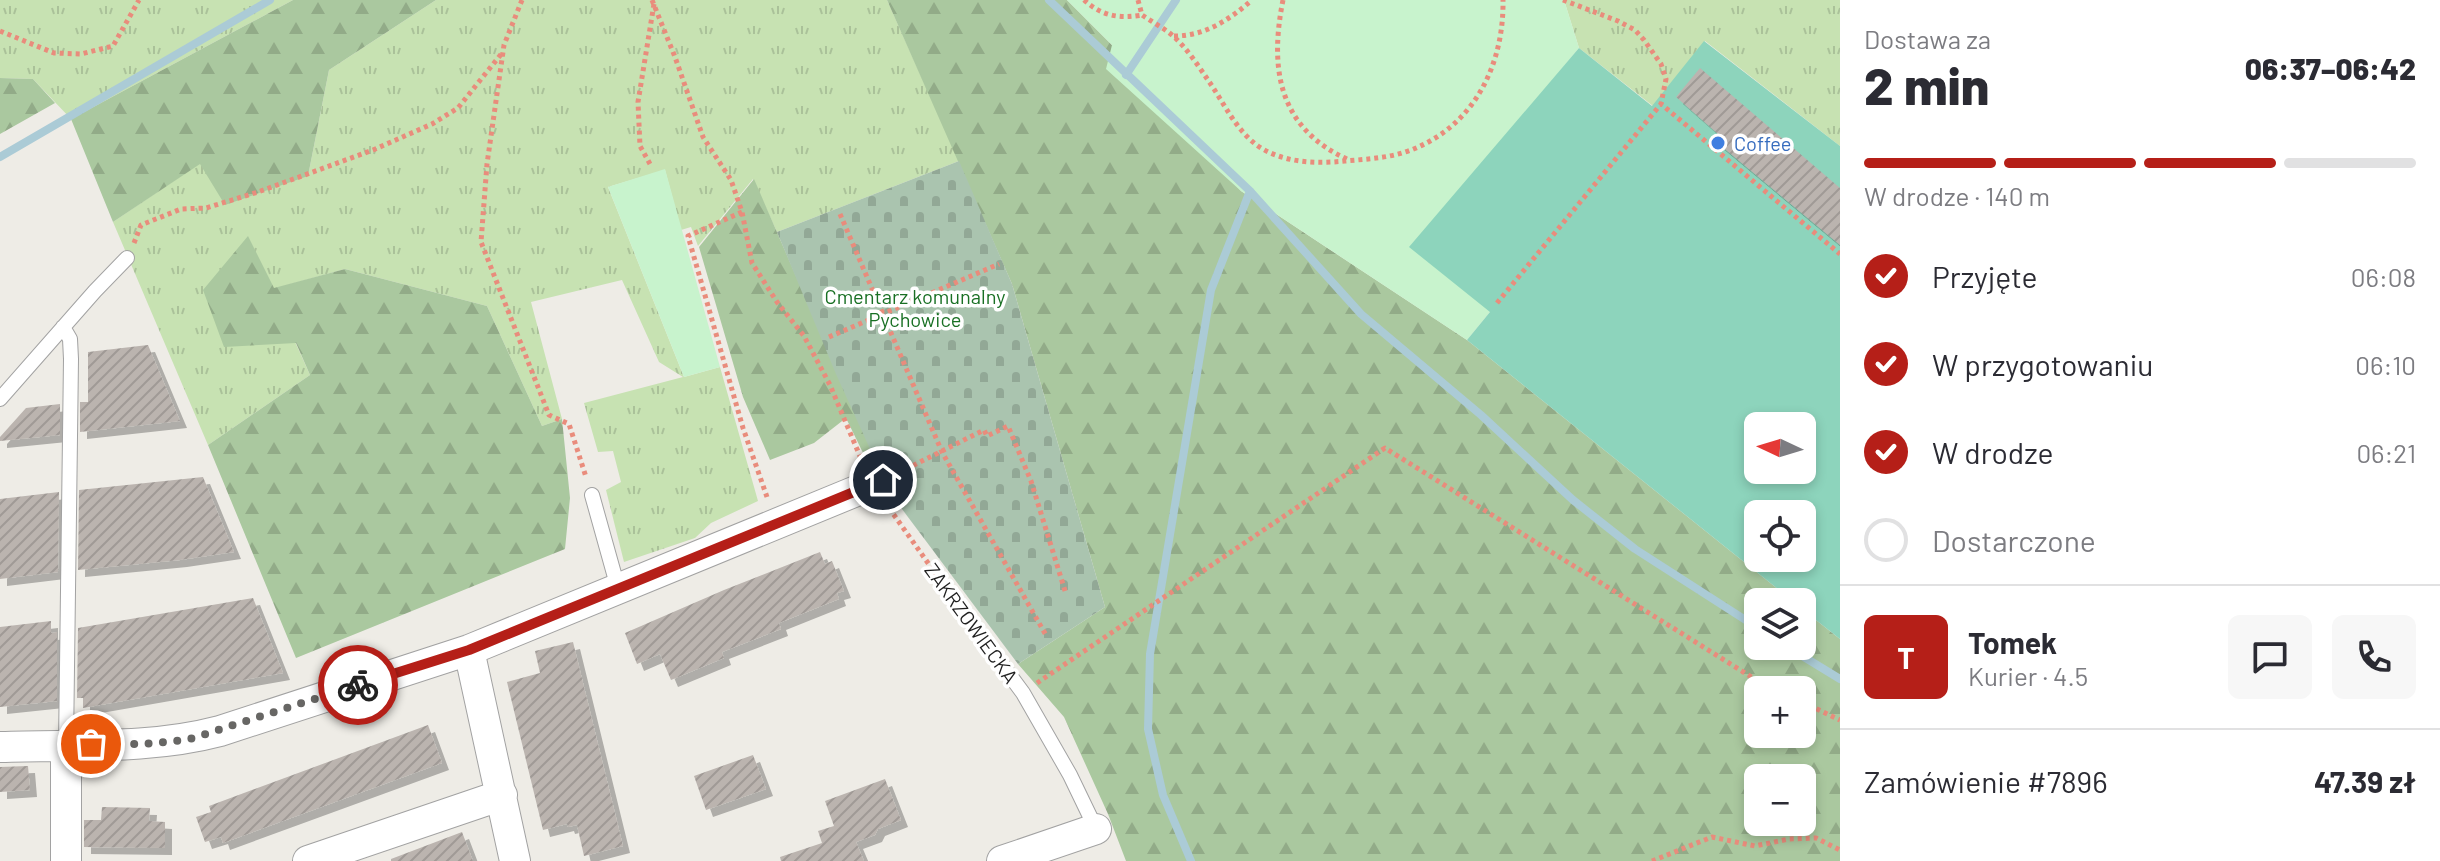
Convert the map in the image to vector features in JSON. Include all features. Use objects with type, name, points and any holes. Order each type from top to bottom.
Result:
[{"type":"street","points":[[0,747],[187,740],[469,650],[878,483]]},
{"type":"street","points":[[469,650],[515,861]]},
{"type":"street","points":[[66,745],[66,861]]},
{"type":"street","points":[[308,861],[502,795]]},
{"type":"street","points":[[1002,861],[1096,829]]},
{"type":"lane","points":[[0,399],[127,258]]},
{"type":"lane","points":[[63,327],[70,339],[71,359],[66,745]]},
{"type":"lane","points":[[592,495],[618,588]]},
{"type":"lane","name":"ZAKRZOWIECKA","points":[[960,608],[1023,693],[1070,775],[1096,829]]},
{"type":"path","points":[[0,31],[54,53],[81,54],[113,46],[139,0]]},
{"type":"path","points":[[522,0],[504,45],[487,164],[481,242],[549,415],[569,424],[592,495]]},
{"type":"path","points":[[1084,0],[1112,16],[1142,15],[1173,36],[1211,84],[1238,127],[1261,148],[1294,160],[1328,163],[1370,160],[1411,150],[1452,127],[1484,88],[1494,64],[1503,0]]},
{"type":"path","points":[[1138,0],[1142,15]]},
{"type":"path","points":[[1173,36],[1201,32],[1220,25],[1252,0]]},
{"type":"path","points":[[1283,0],[1278,45],[1280,70],[1295,119],[1329,151],[1352,161]]},
{"type":"path","points":[[1497,303],[1661,104],[1666,79],[1661,64],[1635,30],[1563,0]]},
{"type":"path","points":[[650,164],[640,146],[638,102],[653,1]]},
{"type":"path","name":"ZAKRZOWIECKA","points":[[653,1],[703,137],[731,180],[742,212],[752,263],[804,336],[830,385],[844,421],[878,483],[960,608]]},
{"type":"path","points":[[127,258],[141,225],[181,209],[206,208],[258,192],[373,150],[432,124],[458,108],[503,53]]},
{"type":"path","points":[[1661,104],[1840,254]]},
{"type":"path","points":[[742,212],[688,236],[743,428],[777,525]]},
{"type":"path","points":[[840,214],[942,452],[1047,637]]},
{"type":"path","points":[[829,337],[999,264]]},
{"type":"path","points":[[878,483],[984,430],[987,436],[1008,426],[1031,481],[1066,594]]},
{"type":"path","points":[[1023,693],[1385,448],[1750,676]]},
{"type":"path","points":[[1816,709],[1840,720]]},
{"type":"path","points":[[1652,861],[1712,837],[1755,846],[1789,839],[1816,838],[1840,850]]},
{"type":"green space","points":[[0,0],[293,0],[71,119],[33,79],[0,78]]},
{"type":"green space","points":[[293,0],[436,0],[329,70],[308,176],[225,205],[200,164],[113,222],[71,119]]},
{"type":"green space","points":[[436,0],[887,0],[959,161],[777,232],[753,179],[698,246],[691,227],[681,230],[665,170],[608,187],[684,377],[720,367],[758,501],[711,523],[695,538],[624,562],[606,490],[621,482],[613,451],[598,452],[584,403],[683,377],[659,362],[622,280],[531,302],[562,419],[542,426],[487,306],[345,269],[273,289],[248,237],[310,375],[208,445],[113,222],[200,163],[308,176],[329,70]]},
{"type":"green space","points":[[887,0],[1067,0],[1112,45],[1241,191],[1467,340],[1744,562],[1744,572],[1757,572],[1777,588],[1744,588],[1744,660],[1816,660],[1816,620],[1840,639],[1840,861],[1126,861],[1064,717],[1018,664],[1105,607],[1012,284]]},
{"type":"green space","points":[[1067,0],[1564,0],[1579,48],[1526,112],[1490,312],[1467,340],[1241,191],[1106,69],[1112,45]]},
{"type":"green space","points":[[1564,0],[1840,0],[1840,146],[1705,41],[1653,106],[1579,48]]},
{"type":"green space","points":[[1704,41],[1840,146],[1840,639],[1816,620],[1816,588],[1777,588],[1757,572],[1816,572],[1816,500],[1744,500],[1744,562],[1467,340],[1490,312],[1409,247],[1579,48],[1652,106]]},
{"type":"green space","points":[[0,78],[33,79],[55,103],[0,134]]},
{"type":"green space","name":"Cmentarz komunalny Pychowice","points":[[959,161],[1012,284],[1105,607],[1018,664],[890,493],[777,232]]},
{"type":"green space","points":[[665,169],[720,367],[684,377],[608,187]]},
{"type":"green space","points":[[754,179],[880,470],[865,457],[846,418],[814,443],[770,460],[743,397],[699,247]]},
{"type":"green space","points":[[248,236],[274,288],[345,269],[487,306],[542,426],[562,419],[570,498],[565,549],[296,658],[208,445],[310,375],[296,343],[224,347],[203,290]]},
{"type":"building","points":[[1700,68],[1840,188],[1840,245],[1714,140],[1718,134],[1676,97]]},
{"type":"building","points":[[148,345],[180,421],[80,432],[80,402],[88,402],[88,352]]},
{"type":"building","points":[[60,404],[60,435],[0,441],[0,437],[26,408]]},
{"type":"building","points":[[203,477],[234,552],[78,570],[79,490]]},
{"type":"building","points":[[59,492],[58,572],[0,579],[0,499]]},
{"type":"building","points":[[820,552],[825,564],[832,561],[844,591],[837,593],[839,599],[779,623],[781,629],[722,652],[724,658],[671,680],[660,654],[637,664],[625,633]]},
{"type":"building","points":[[253,598],[283,673],[83,708],[83,698],[77,698],[78,628]]},
{"type":"building","points":[[51,621],[51,633],[57,632],[57,701],[0,707],[0,627]]},
{"type":"building","points":[[573,642],[623,846],[584,856],[577,825],[568,827],[567,824],[543,830],[507,682],[540,673],[535,651]]},
{"type":"building","points":[[428,725],[442,763],[223,843],[221,837],[205,842],[196,817],[211,812],[209,806]]},
{"type":"building","points":[[753,755],[766,789],[706,810],[694,776]]},
{"type":"building","points":[[28,766],[30,790],[0,792],[0,767]]},
{"type":"building","points":[[885,779],[901,820],[856,842],[864,861],[781,861],[780,857],[822,843],[818,831],[834,826],[825,801]]},
{"type":"building","points":[[102,807],[150,808],[149,821],[165,822],[165,848],[84,847],[84,820],[101,820]]},
{"type":"building","points":[[462,832],[473,861],[391,861],[391,859]]},
{"type":"waterway","points":[[0,157],[270,0]]},
{"type":"waterway","points":[[1049,0],[1250,191],[1361,314],[1481,415],[1573,500],[1635,549],[1744,619]]},
{"type":"waterway","points":[[1126,75],[1176,0]]},
{"type":"waterway","points":[[1191,861],[1163,795],[1148,729],[1150,654],[1211,290],[1250,191]]},
{"type":"waterway","points":[[1809,660],[1840,679]]},
{"type":"way so far","points":[[91,744],[187,740],[358,685]]},
{"type":"place","name":"Coffee","points":[[1718,143]]},
{"type":"route","points":[[358,685],[469,650],[883,480]]}]
